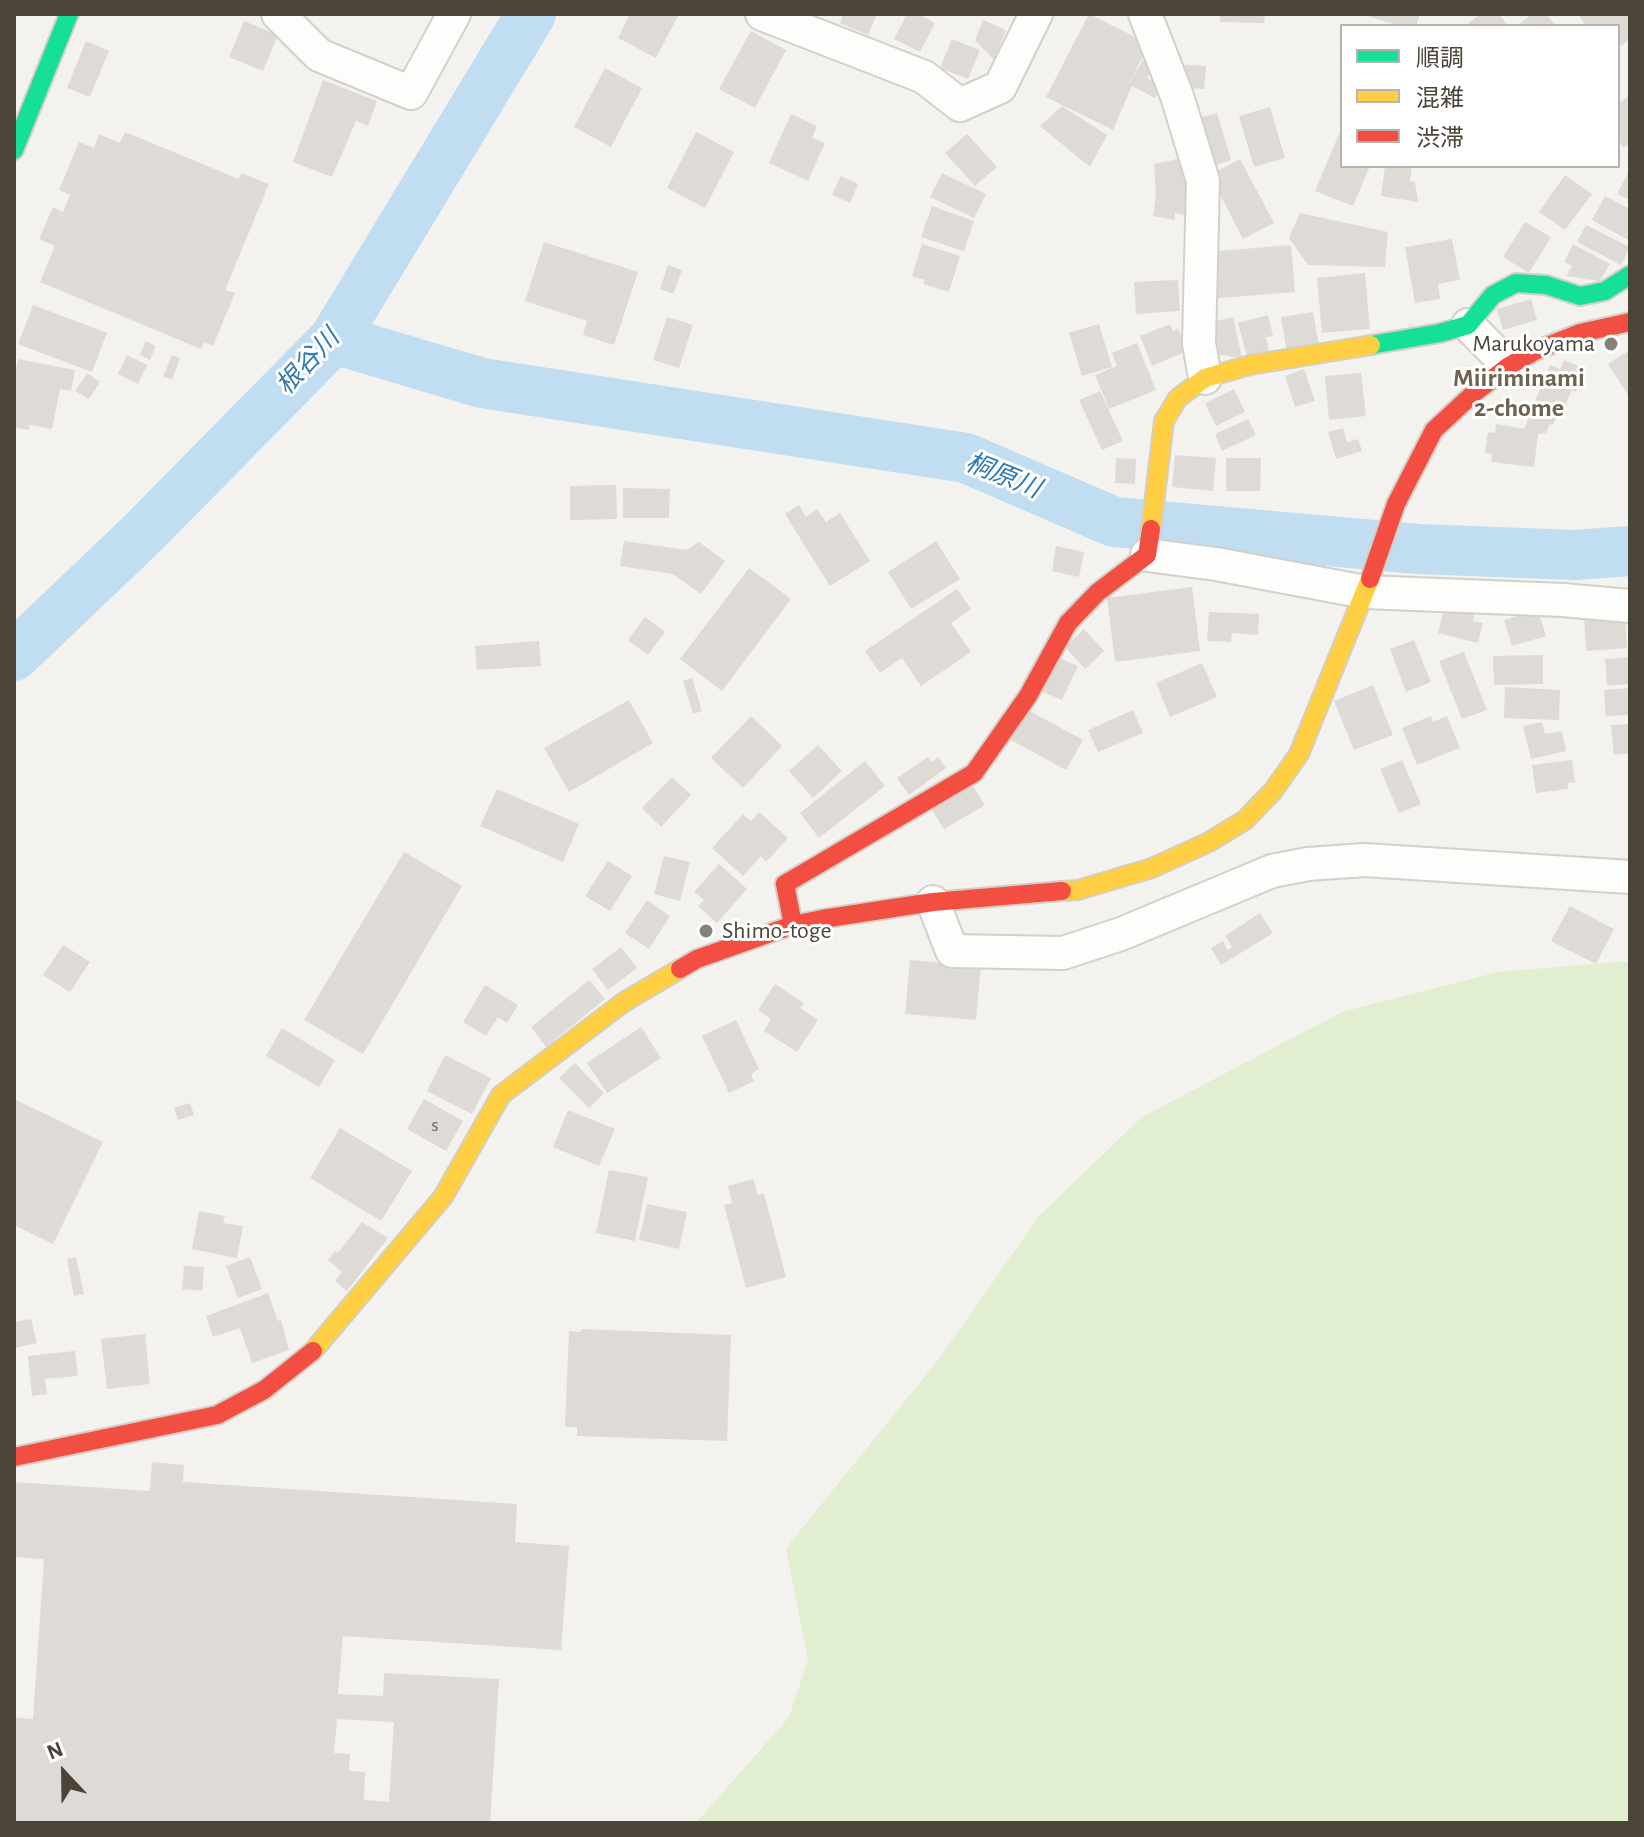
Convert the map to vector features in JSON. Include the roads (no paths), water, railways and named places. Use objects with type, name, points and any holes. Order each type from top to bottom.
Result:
[{"type":"main road","points":[[14,150],[69,14]]},
{"type":"main road","points":[[793,925],[785,884],[974,773],[1028,696],[1068,623],[1098,592],[1147,552],[1158,487],[1164,421],[1178,398],[1205,378],[1250,365],[1440,333],[1468,325],[1493,295],[1516,283],[1546,285],[1580,296],[1605,291],[1630,275]]},
{"type":"main road","points":[[14,1457],[217,1415],[264,1390],[312,1352],[443,1197],[501,1095],[624,1002],[697,959],[793,925],[933,902],[1078,890],[1152,868],[1209,842],[1245,820],[1273,791],[1299,754],[1396,504],[1434,430],[1474,393],[1535,351],[1580,333],[1630,322]]},
{"type":"street","points":[[278,14],[319,55],[411,93],[454,14]]},
{"type":"street","points":[[762,14],[924,77],[960,105],[1000,87],[1036,14]]},
{"type":"street","points":[[1145,14],[1177,96],[1203,181],[1199,343],[1205,378]]},
{"type":"street","points":[[1468,325],[1509,366]]},
{"type":"street","points":[[1147,552],[1367,585],[1630,606]]},
{"type":"street","points":[[933,902],[952,951],[1063,953],[1121,934],[1272,871],[1308,864],[1365,860],[1630,877]]},
{"type":"waterway","name":"根谷川","points":[[14,656],[142,534],[334,339],[531,14]]},
{"type":"waterway","name":"桐原川","points":[[334,339],[482,383],[966,458],[1114,522],[1418,549],[1575,555],[1630,551]]},
{"type":"place","name":"Marukoyama","points":[[1611,344]]},
{"type":"place","name":"Shimo-toge","points":[[706,931]]},
{"type":"district","name":"Miiriminami 2-chome","points":[[1519,393]]}]
